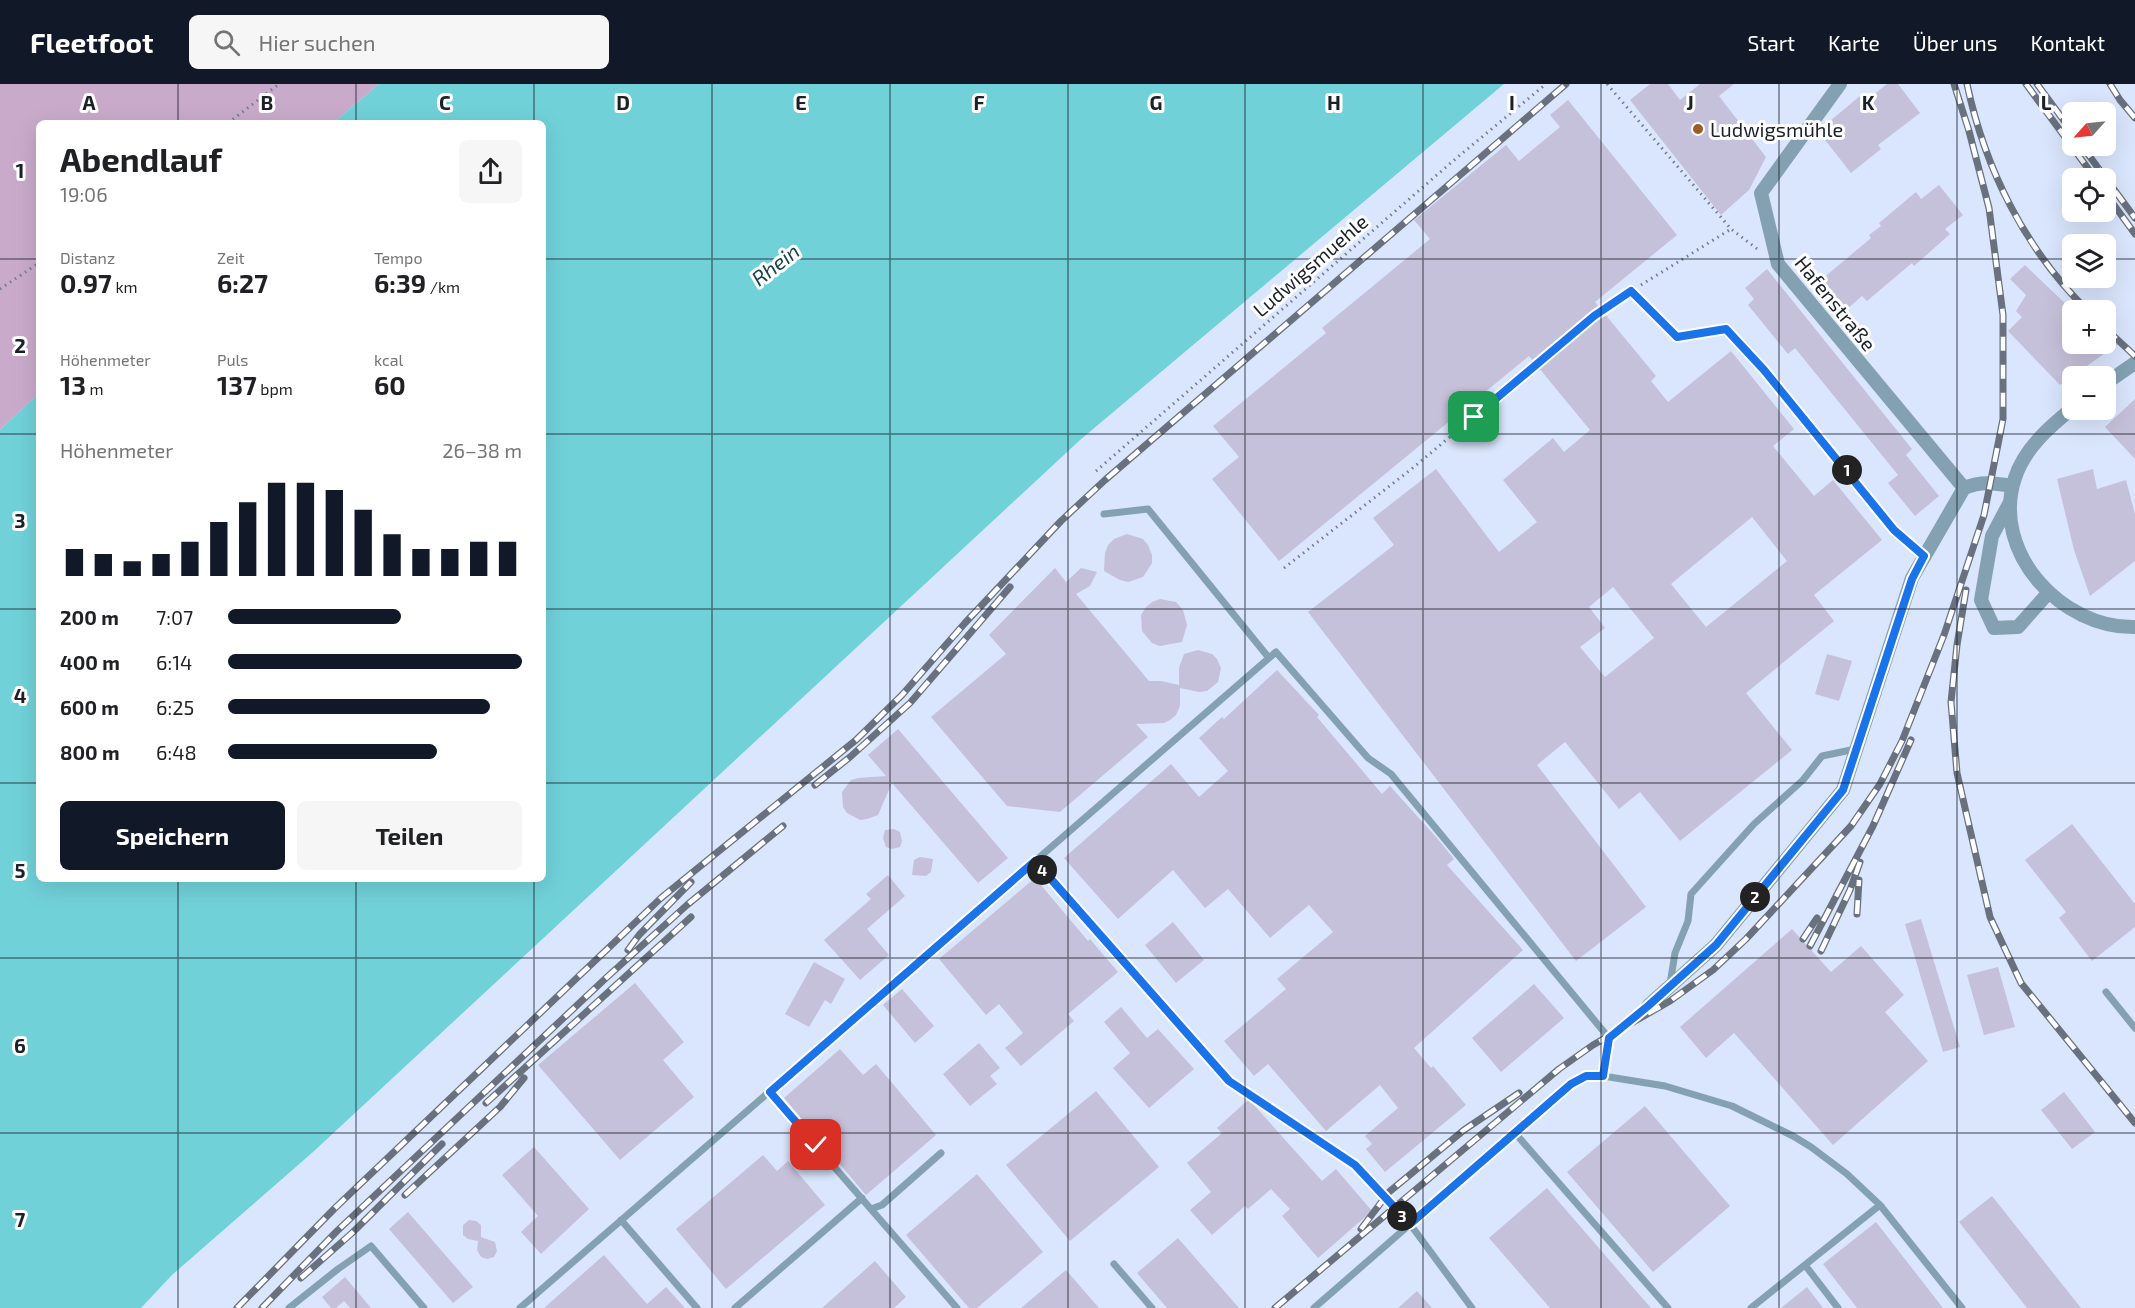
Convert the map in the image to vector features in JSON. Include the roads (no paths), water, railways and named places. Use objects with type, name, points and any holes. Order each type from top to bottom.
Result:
[{"type":"street","name":"Hafenstraße","points":[[1840,84],[1761,193],[1778,264],[1964,488]]},
{"type":"street","points":[[2116,376],[2135,363]]},
{"type":"street","points":[[2062,417],[2034,444],[2024,458],[2012,486],[2010,520],[2019,550],[2030,573],[2063,604],[2098,623],[2120,628],[2135,627]]},
{"type":"street","points":[[1648,1006],[1716,945],[1843,790],[1912,579],[1964,488],[1976,483],[1991,482],[2012,486]]},
{"type":"street","points":[[2010,502],[1992,536],[1981,600],[1994,628],[2018,627],[2049,592]]},
{"type":"lane","points":[[1631,291],[1677,337],[1726,329],[1764,370],[1894,530],[1924,556]]},
{"type":"lane","points":[[1104,514],[1148,509],[1269,658]]},
{"type":"lane","points":[[519,1308],[1276,652],[1368,758],[1391,774],[1609,1038]]},
{"type":"lane","points":[[1670,987],[1675,953],[1688,921],[1691,894],[1754,824],[1803,780],[1822,756],[1856,749]]},
{"type":"lane","points":[[1035,861],[1229,1081],[1355,1165],[1410,1224],[1472,1308]]},
{"type":"lane","points":[[2106,992],[2135,1028]]},
{"type":"lane","points":[[1603,1076],[1609,1038],[1648,1006]]},
{"type":"lane","points":[[1314,1308],[1571,1084],[1586,1076],[1603,1076],[1665,1086],[1732,1106],[1811,1147],[1847,1174],[1880,1205],[1962,1308]]},
{"type":"lane","points":[[770,1092],[957,1308]]},
{"type":"lane","points":[[1515,1133],[1668,1308]]},
{"type":"lane","points":[[871,1209],[882,1205],[941,1153]]},
{"type":"lane","points":[[735,1308],[862,1198]]},
{"type":"lane","points":[[1751,1308],[1880,1205]]},
{"type":"lane","points":[[621,1220],[698,1308]]},
{"type":"lane","points":[[289,1308],[371,1246],[424,1308]]},
{"type":"lane","points":[[1114,1264],[1152,1308]]},
{"type":"lane","points":[[1805,1265],[1838,1308]]},
{"type":"water","name":"Rhein","points":[[379,84],[1504,84],[1080,440],[313,1152],[172,1275],[141,1308],[0,1308],[0,430],[36,396],[36,882],[546,882],[546,120],[337,120]]},
{"type":"railway","points":[[237,1308],[335,1208],[661,898],[856,740],[902,695],[965,623],[1061,521],[1105,480],[1566,84]]},
{"type":"railway","points":[[1275,1308],[1559,1069],[1593,1045],[1670,1001],[1713,970],[1746,939],[1851,826],[1880,784],[1902,741],[1944,635],[1984,515],[2003,419],[2003,315],[1989,208],[1954,84]]},
{"type":"railway","points":[[1967,84],[1985,147],[2010,206],[2045,261],[2078,300]]},
{"type":"railway","points":[[2026,84],[2088,168]]},
{"type":"railway","points":[[2037,84],[2062,118]]},
{"type":"railway","points":[[2110,84],[2135,118]]},
{"type":"railway","points":[[2089,156],[2135,218]]},
{"type":"railway","points":[[2116,208],[2135,234]]},
{"type":"railway","points":[[2116,338],[2135,356]]},
{"type":"railway","points":[[815,785],[910,703],[1010,587]]},
{"type":"railway","points":[[1966,590],[1951,702],[1957,773],[1990,917],[2021,983],[2135,1123]]},
{"type":"railway","points":[[1810,946],[1873,826],[1911,740]]},
{"type":"railway","points":[[262,1308],[337,1231],[606,978],[687,905],[783,826]]},
{"type":"railway","points":[[1821,951],[1850,890],[1860,862]]},
{"type":"railway","points":[[1857,914],[1859,880]]},
{"type":"railway","points":[[628,950],[639,935],[691,882]]},
{"type":"railway","points":[[486,1103],[691,917]]},
{"type":"railway","points":[[1803,939],[1817,918]]},
{"type":"railway","points":[[405,1195],[500,1107],[524,1078]]},
{"type":"railway","points":[[1361,1229],[1389,1192],[1464,1130],[1519,1093]]},
{"type":"railway","points":[[301,1278],[352,1233],[442,1144]]},
{"type":"place","name":"Ludwigsmühle","points":[[1698,129]]}]
